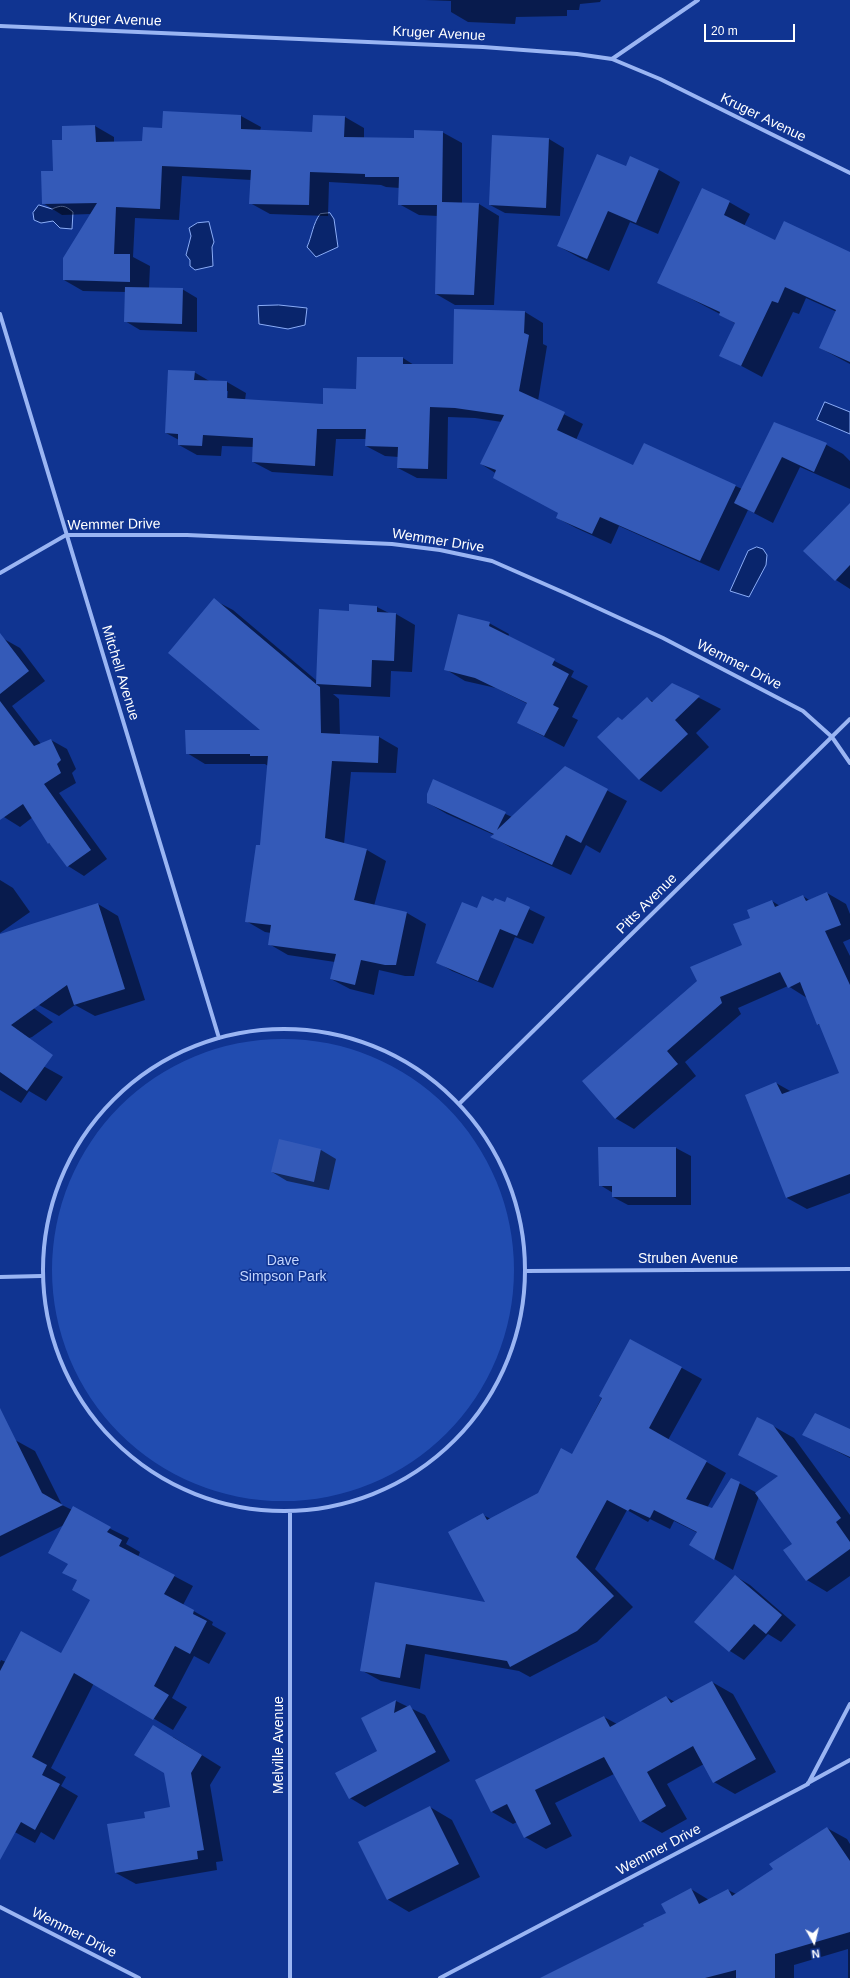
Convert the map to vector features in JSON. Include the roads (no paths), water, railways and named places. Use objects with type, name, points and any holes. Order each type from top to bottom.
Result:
[{"type":"street","points":[[612,59],[698,0]]},
{"type":"street","name":"Kruger Avenue","points":[[0,26],[483,47],[577,54],[612,59],[660,79],[850,173]]},
{"type":"street","name":"Mitchell Avenue","points":[[0,314],[219,1038]]},
{"type":"street","name":"Wemmer Drive","points":[[0,573],[66,535],[188,535],[392,544],[440,550],[492,561],[663,638],[803,711],[832,737],[850,762]]},
{"type":"street","name":"Pitts Avenue","points":[[459,1104],[850,719]]},
{"type":"street","points":[[284,1029],[348,1038],[408,1063],[459,1104],[488,1140],[509,1181],[522,1225],[526,1271],[520,1324],[502,1373],[474,1419],[437,1456],[392,1485],[342,1504],[290,1511],[227,1504],[168,1482],[117,1445],[77,1396],[51,1339],[41,1276],[46,1224],[62,1173],[89,1127],[125,1088],[169,1058],[219,1038],[284,1029]]},
{"type":"street","name":"Struben Avenue","points":[[526,1271],[850,1269]]},
{"type":"street","points":[[0,1277],[41,1276]]},
{"type":"street","name":"Melville Avenue","points":[[290,1511],[290,1978]]},
{"type":"street","points":[[808,1784],[850,1704]]},
{"type":"street","name":"Wemmer Drive","points":[[440,1978],[808,1784],[850,1760]]},
{"type":"street","name":"Wemmer Drive","points":[[0,1907],[139,1978]]},
{"type":"park label","name":"Dave Simpson Park","points":[[283,1270]]}]
